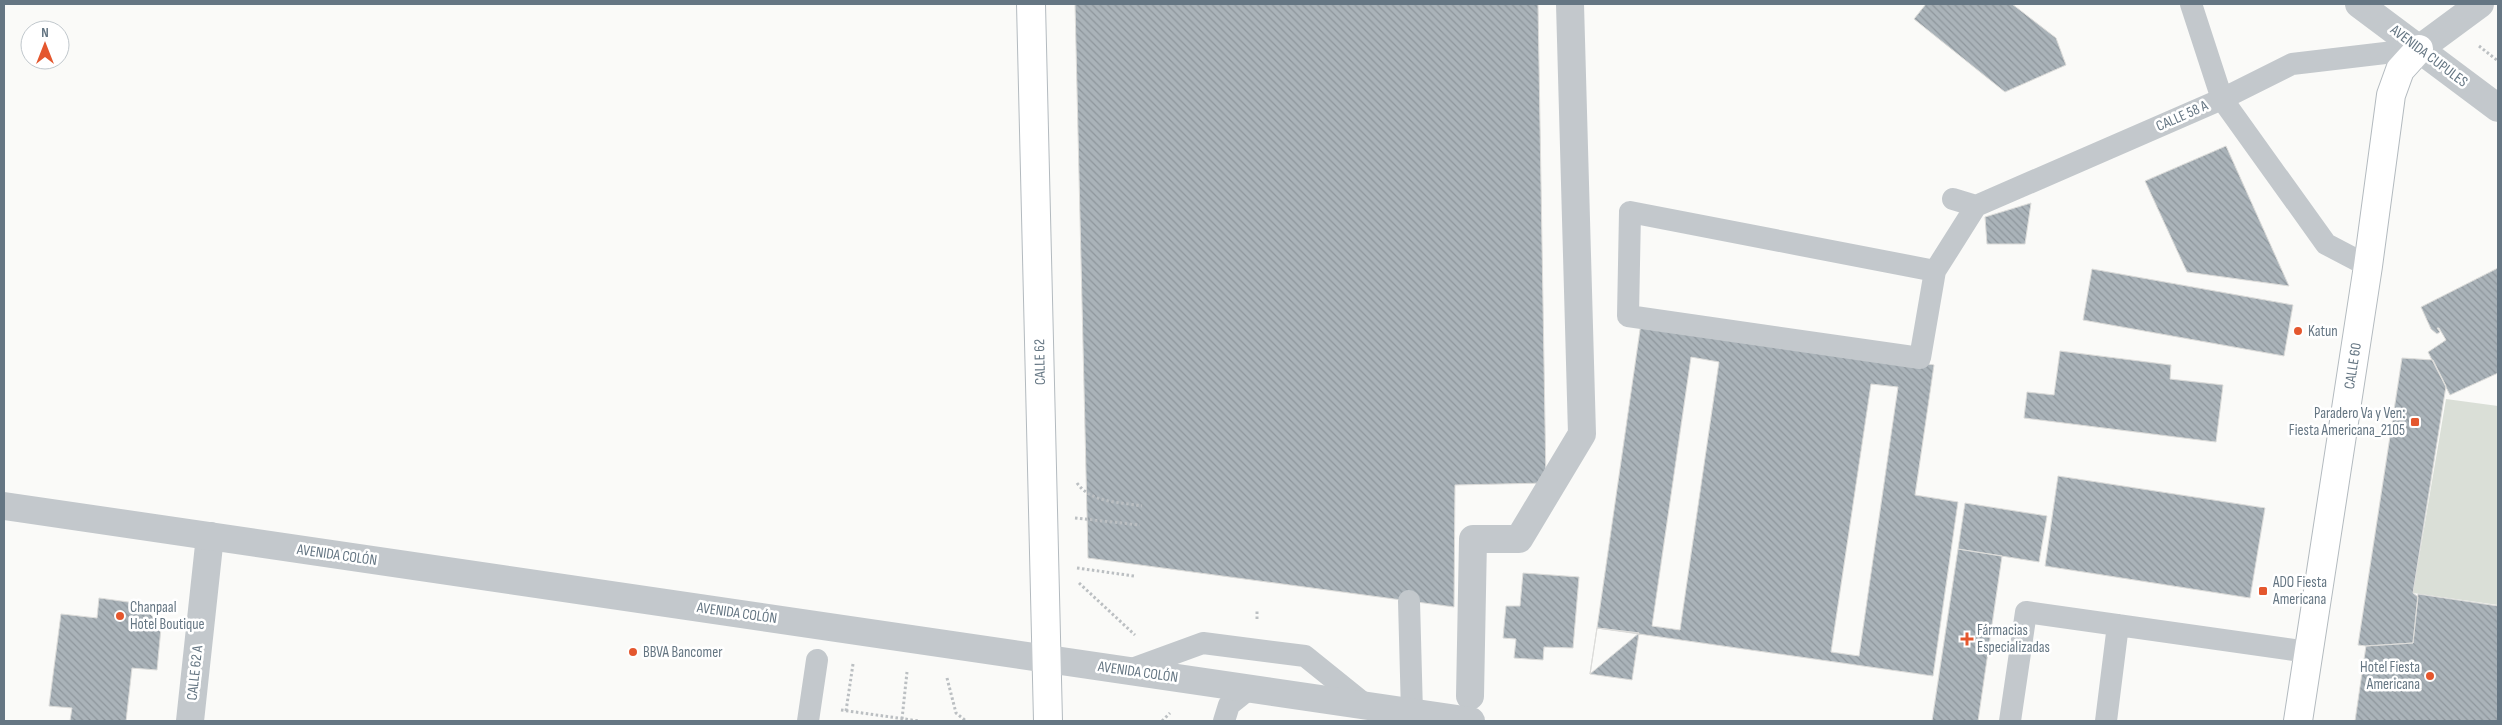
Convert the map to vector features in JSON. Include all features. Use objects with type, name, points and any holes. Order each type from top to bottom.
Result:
[{"type":"main road","name":"CALLE 62","points":[[1031,4],[1048,721]]},
{"type":"main road","name":"CALLE 60","points":[[2298,721],[2368,266],[2391,95],[2400,70],[2419,49]]},
{"type":"street","points":[[1470,709],[1473,539],[1519,539],[1582,434],[1570,4]]},
{"type":"street","name":"AVENIDA CUPULES","points":[[2359,4],[2498,108]]},
{"type":"street","points":[[2419,49],[2480,4]]},
{"type":"street","name":"AVENIDA COLÓN","points":[[4,506],[1366,706],[1412,712],[1470,709]]},
{"type":"street","name":"CALLE 62 A","points":[[190,721],[210,536]]},
{"type":"lane","points":[[2191,4],[2222,98],[2326,244],[2368,266]]},
{"type":"lane","name":"CALLE 58 A","points":[[1976,206],[2222,98],[2292,64],[2419,49]]},
{"type":"lane","points":[[1935,271],[1630,212],[1628,316],[1920,358],[1935,271],[1976,206],[1953,199]]},
{"type":"lane","points":[[1409,601],[1412,712]]},
{"type":"lane","points":[[2010,721],[2026,612],[2308,652]]},
{"type":"lane","points":[[2106,721],[2118,625]]},
{"type":"lane","points":[[1129,670],[1203,643],[1305,656],[1366,706]]},
{"type":"lane","points":[[810,713],[817,660]]},
{"type":"lane","points":[[1224,721],[1229,705],[1249,689]]},
{"type":"path","points":[[1075,480],[1083,491],[1094,497],[1142,506]]},
{"type":"path","points":[[1072,518],[1140,525]]},
{"type":"path","points":[[1074,568],[1134,576]]},
{"type":"path","points":[[1074,578],[1138,637]]},
{"type":"path","points":[[846,711],[853,664]]},
{"type":"path","points":[[902,719],[907,672]]},
{"type":"path","points":[[947,677],[956,712],[966,721]]},
{"type":"path","points":[[810,713],[846,711],[919,721]]},
{"type":"path","points":[[1162,721],[1170,712]]},
{"type":"shaded area","points":[[2446,399],[2498,406],[2498,605],[2413,593]]},
{"type":"building","points":[[1075,4],[1538,4],[1546,483],[1455,485],[1454,607],[1088,558]]},
{"type":"building","points":[[1926,4],[2012,4],[2056,38],[2066,65],[2005,92],[1914,19]]},
{"type":"building","points":[[2226,146],[2289,286],[2187,272],[2145,181]]},
{"type":"building","points":[[2031,203],[2025,244],[1987,244],[1985,217]]},
{"type":"building","points":[[2498,268],[2498,373],[2450,395],[2428,352],[2446,340],[2439,328],[2437,328],[2440,332],[2437,334],[2431,329],[2421,307]]},
{"type":"building","points":[[2092,269],[2293,305],[2284,356],[2083,320]]},
{"type":"building","points":[[1641,323],[1934,365],[1915,495],[1958,502],[1933,676],[1597,628]],"holes":[[[1691,357],[1719,362],[1680,630],[1652,626]],[[1871,384],[1898,387],[1859,656],[1831,652]]]},
{"type":"building","points":[[2060,351],[2171,365],[2170,379],[2223,385],[2216,442],[2024,418],[2027,392],[2054,395]]},
{"type":"building","points":[[2402,358],[2433,360],[2446,386],[2413,593],[2418,597],[2413,643],[2358,645]]},
{"type":"building","points":[[2058,476],[2265,508],[2250,598],[2045,566]]},
{"type":"building","points":[[1965,503],[2047,516],[2039,562],[1958,549]]},
{"type":"building","name":"Fármacias Especializadas","points":[[1958,549],[2002,556],[1978,721],[1932,721]]},
{"type":"building","points":[[1523,573],[1579,577],[1573,648],[1544,647],[1543,660],[1514,658],[1516,639],[1503,638],[1506,606],[1520,606]]},
{"type":"building","name":"Hotel Fiesta Americana","points":[[2418,594],[2498,606],[2498,721],[2355,721],[2366,646],[2413,643]]},
{"type":"building","points":[[99,598],[143,604],[161,628],[157,670],[132,668],[126,721],[70,721],[72,708],[49,706],[61,614],[97,618]]},
{"type":"building","points":[[1597,628],[1639,633],[1632,680],[1590,674]]},
{"type":"building","points":[[1597,628],[1639,633],[1590,674]]},
{"type":"place","name":"Katun","points":[[2298,331]]},
{"type":"place","name":"Paradero Va y Ven: Fiesta Americana_2105","points":[[2415,422]]},
{"type":"place","name":"ADO Fiesta Americana","points":[[2263,591]]},
{"type":"place","name":"Chanpaal Hotel Boutique","points":[[120,616]]},
{"type":"place","name":"Fármacias Especializadas","points":[[1967,639]]},
{"type":"place","name":"BBVA Bancomer","points":[[633,652]]},
{"type":"place","name":"Hotel Fiesta Americana","points":[[2430,676]]}]
